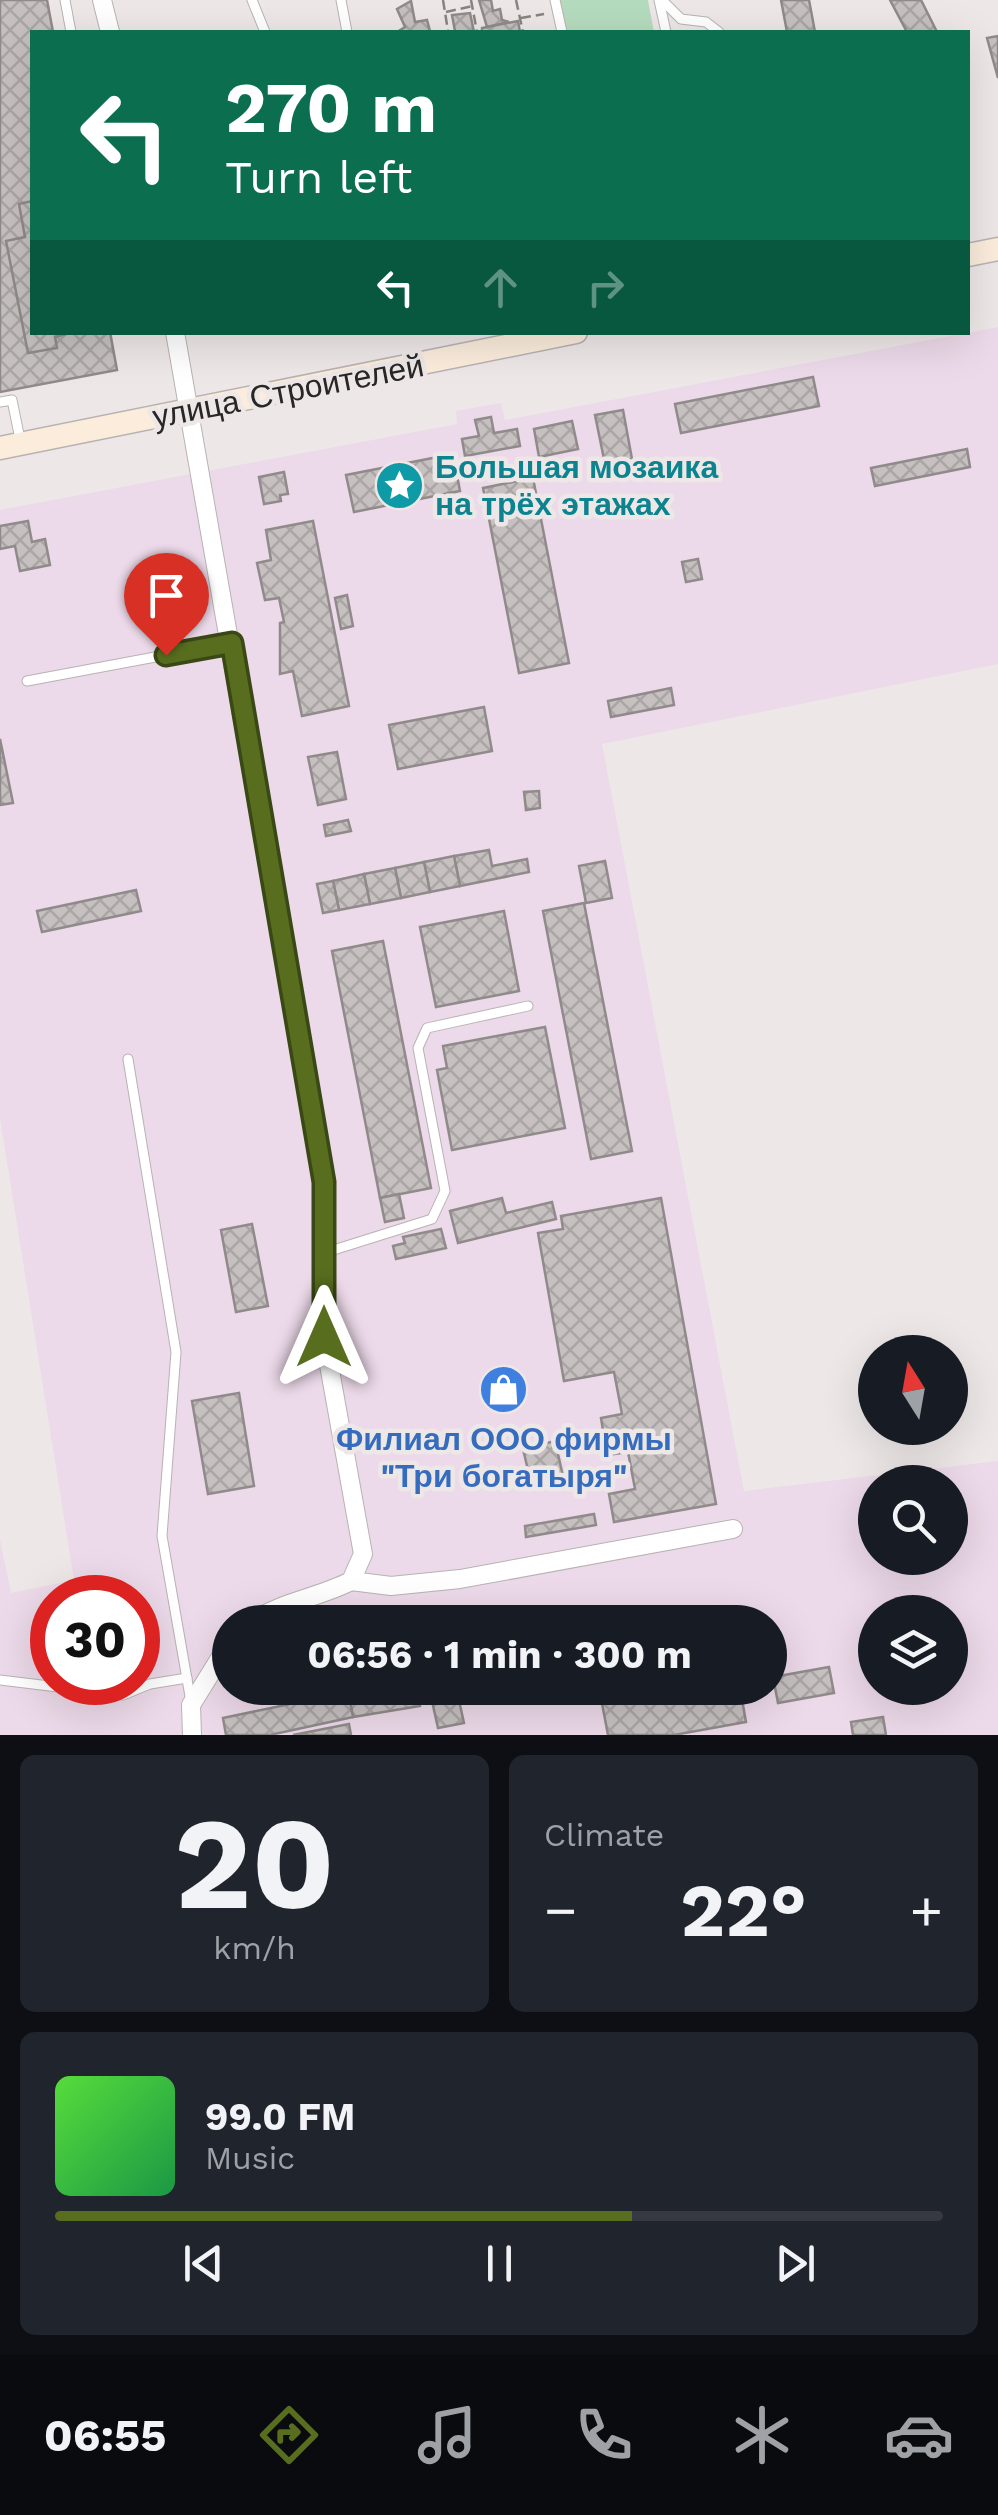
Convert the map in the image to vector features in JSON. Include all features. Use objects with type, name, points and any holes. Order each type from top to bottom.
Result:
[{"type":"street","points":[[102,0],[110,30]]},
{"type":"street","points":[[970,255],[998,250]]},
{"type":"street","points":[[176,335],[192,410],[324,1182],[324,1337],[363,1554],[351,1580],[326,1594],[277,1605]]},
{"type":"street","name":"улица Строителей","points":[[10,446],[561,335]]},
{"type":"street","points":[[351,1580],[391,1586],[460,1579],[733,1529]]},
{"type":"street","points":[[192,1735],[192,1705],[212,1672]]},
{"type":"lane","points":[[65,0],[72,30]]},
{"type":"lane","points":[[252,0],[264,30]]},
{"type":"lane","points":[[341,0],[347,30]]},
{"type":"lane","points":[[661,0],[666,30]]},
{"type":"lane","points":[[661,0],[681,19],[706,22],[716,30]]},
{"type":"lane","points":[[0,402],[12,400],[10,446]]},
{"type":"lane","points":[[26,681],[232,643]]},
{"type":"lane","points":[[324,1254],[432,1219],[445,1190],[418,1048],[427,1028],[528,1006]]},
{"type":"lane","points":[[128,1059],[176,1352],[162,1536],[192,1705]]},
{"type":"lane","points":[[0,1680],[124,1695],[150,1684],[187,1678]]},
{"type":"path","points":[[443,0],[448,30]]},
{"type":"path","points":[[471,0],[477,30]]},
{"type":"path","points":[[516,0],[523,30]]},
{"type":"path","points":[[445,12],[472,6]]},
{"type":"path","points":[[520,18],[556,6]]},
{"type":"shaded area","points":[[998,327],[998,664],[602,744],[744,1491],[858,1478],[858,1575],[968,1575],[968,1465],[964,1465],[998,1461],[998,1735],[0,1735],[0,1540],[11,1593],[30,1589],[30,1705],[160,1705],[160,1575],[73,1575],[0,1118],[0,510],[457,424],[456,411],[501,403],[505,420]]},
{"type":"green space","points":[[556,0],[648,0],[654,30],[567,30]]},
{"type":"building","points":[[0,0],[47,0],[53,30],[30,30],[30,335],[111,335],[117,370],[0,392]]},
{"type":"building","points":[[479,0],[491,0],[493,11],[500,9],[502,20],[509,22],[487,27]]},
{"type":"building","points":[[781,0],[809,0],[815,30],[787,30]]},
{"type":"building","points":[[890,0],[921,0],[936,30],[906,30]]},
{"type":"building","points":[[411,1],[415,22],[427,20],[430,30],[400,30],[405,27],[397,9]]},
{"type":"building","points":[[470,13],[474,30],[455,30],[452,15]]},
{"type":"building","points":[[518,21],[520,30],[482,30]]},
{"type":"building","points":[[998,36],[998,78],[987,38]]},
{"type":"building","points":[[30,201],[30,335],[62,335],[55,337],[57,348],[28,353],[6,241],[25,237],[19,204]]},
{"type":"building","points":[[813,377],[819,406],[681,433],[675,404]]},
{"type":"building","points":[[623,410],[632,459],[605,464],[595,415]]},
{"type":"building","points":[[491,417],[494,433],[517,429],[520,446],[465,456],[462,439],[479,436],[475,420]]},
{"type":"building","points":[[572,421],[578,449],[539,457],[534,429]]},
{"type":"building","points":[[967,449],[970,467],[875,486],[871,468]]},
{"type":"building","points":[[453,454],[460,491],[354,512],[346,475]]},
{"type":"building","points":[[284,472],[288,494],[280,495],[281,501],[264,504],[259,477]]},
{"type":"building","points":[[533,478],[569,663],[519,673],[483,488]]},
{"type":"building","points":[[28,521],[32,542],[45,539],[50,565],[20,571],[15,546],[0,549],[0,526]]},
{"type":"building","points":[[313,521],[349,706],[302,716],[293,671],[280,674],[280,623],[284,622],[279,598],[265,600],[257,563],[271,560],[266,530]]},
{"type":"building","points":[[698,559],[702,579],[686,582],[682,562]]},
{"type":"building","points":[[347,595],[353,626],[341,629],[335,598]]},
{"type":"building","points":[[671,688],[674,705],[611,717],[608,701]]},
{"type":"building","points":[[484,707],[492,751],[398,769],[389,725]]},
{"type":"building","points":[[0,739],[13,803],[0,805]]},
{"type":"building","points":[[337,752],[346,799],[318,805],[308,757]]},
{"type":"building","points":[[539,791],[540,808],[526,810],[524,792]]},
{"type":"building","points":[[348,820],[351,831],[326,836],[324,825]]},
{"type":"building","points":[[489,850],[492,866],[527,859],[529,872],[460,886],[454,856]]},
{"type":"building","points":[[454,856],[460,886],[430,892],[424,862]]},
{"type":"building","points":[[605,861],[612,898],[586,903],[579,866]]},
{"type":"building","points":[[424,862],[430,892],[401,898],[395,868]]},
{"type":"building","points":[[395,868],[401,898],[370,904],[364,874]]},
{"type":"building","points":[[364,874],[370,904],[339,910],[333,881]]},
{"type":"building","points":[[333,881],[339,910],[323,913],[317,884]]},
{"type":"building","points":[[136,890],[141,911],[42,932],[37,911]]},
{"type":"building","points":[[584,903],[632,1151],[591,1159],[543,911]]},
{"type":"building","points":[[504,911],[519,991],[436,1007],[420,927]]},
{"type":"building","points":[[383,941],[431,1188],[380,1198],[332,951]]},
{"type":"building","points":[[545,1027],[565,1128],[452,1150],[437,1070],[447,1068],[443,1046]]},
{"type":"building","points":[[399,1194],[404,1218],[385,1222],[380,1198]]},
{"type":"building","points":[[502,1198],[506,1213],[552,1202],[556,1219],[458,1243],[450,1211]]},
{"type":"building","points":[[661,1198],[716,1504],[614,1522],[609,1494],[635,1489],[628,1452],[607,1455],[601,1418],[622,1414],[614,1372],[564,1381],[538,1233],[563,1229],[561,1216]]},
{"type":"building","points":[[252,1224],[268,1306],[236,1312],[221,1230]]},
{"type":"building","points":[[441,1229],[446,1248],[396,1259],[393,1246],[405,1243],[403,1237]]},
{"type":"building","points":[[239,1393],[254,1486],[208,1494],[192,1401]]},
{"type":"building","points":[[555,1441],[563,1476],[531,1483],[523,1449]]},
{"type":"building","points":[[594,1514],[596,1525],[526,1537],[525,1526]]},
{"type":"building","points":[[829,1667],[834,1693],[787,1701],[787,1674]]},
{"type":"building","points":[[286,1705],[351,1705],[353,1717],[270,1735],[226,1735],[223,1718]]},
{"type":"building","points":[[351,1705],[420,1705],[420,1706],[353,1717]]},
{"type":"building","points":[[433,1705],[460,1705],[464,1723],[438,1728]]},
{"type":"building","points":[[602,1705],[743,1705],[746,1722],[674,1735],[608,1735]]},
{"type":"building","points":[[883,1717],[886,1735],[853,1735],[851,1722]]},
{"type":"building","points":[[349,1724],[351,1735],[293,1735]]},
{"type":"place","name":"Большая мозаика на трёх этажах","points":[[400,485]]},
{"type":"place","name":"Филиал ООО фирмы \"Три богатыря\"","points":[[504,1389]]},
{"type":"route","points":[[166,655],[232,643],[324,1182],[324,1337]]}]
